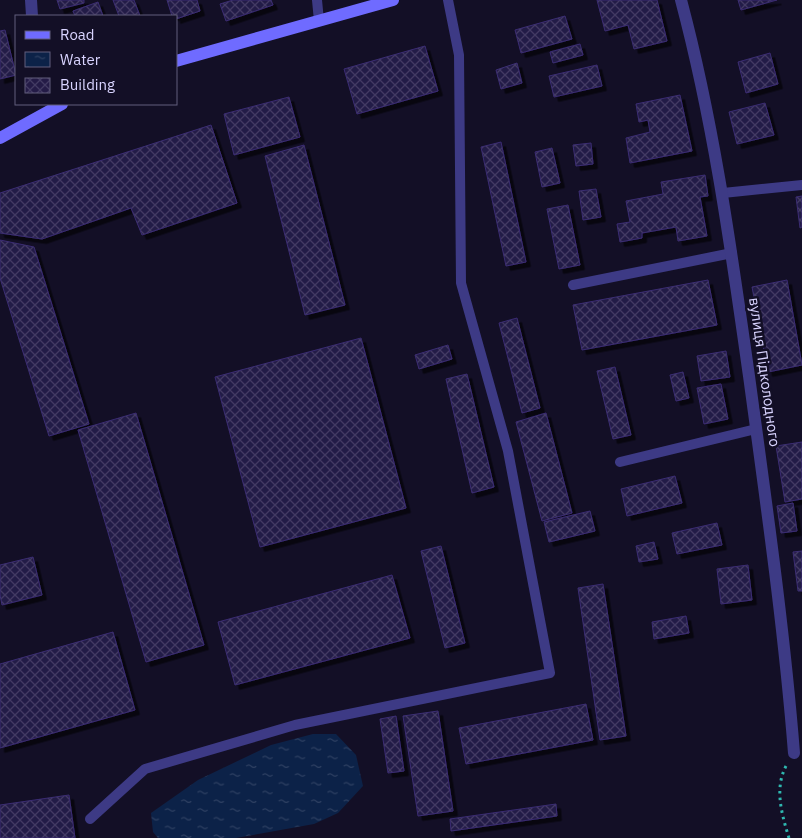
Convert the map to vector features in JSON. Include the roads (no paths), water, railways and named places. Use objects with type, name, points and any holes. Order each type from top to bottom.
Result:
[{"type":"street","points":[[31,0],[32,15]]},
{"type":"street","points":[[178,60],[393,0]]},
{"type":"street","name":"вулиця Підколодного","points":[[680,0],[699,69],[724,193],[786,663],[794,753]]},
{"type":"street","points":[[0,138],[45,108],[58,105]]},
{"type":"lane","points":[[317,0],[319,21]]},
{"type":"lane","points":[[90,819],[145,769],[295,725],[550,673],[508,451],[461,283],[459,55],[448,0]]},
{"type":"lane","points":[[724,193],[802,185]]},
{"type":"lane","points":[[573,285],[732,253]]},
{"type":"lane","points":[[620,462],[756,429]]},
{"type":"water","points":[[313,734],[336,734],[356,755],[363,786],[338,813],[314,824],[236,838],[158,838],[153,832],[151,813],[198,780],[271,745]]}]
